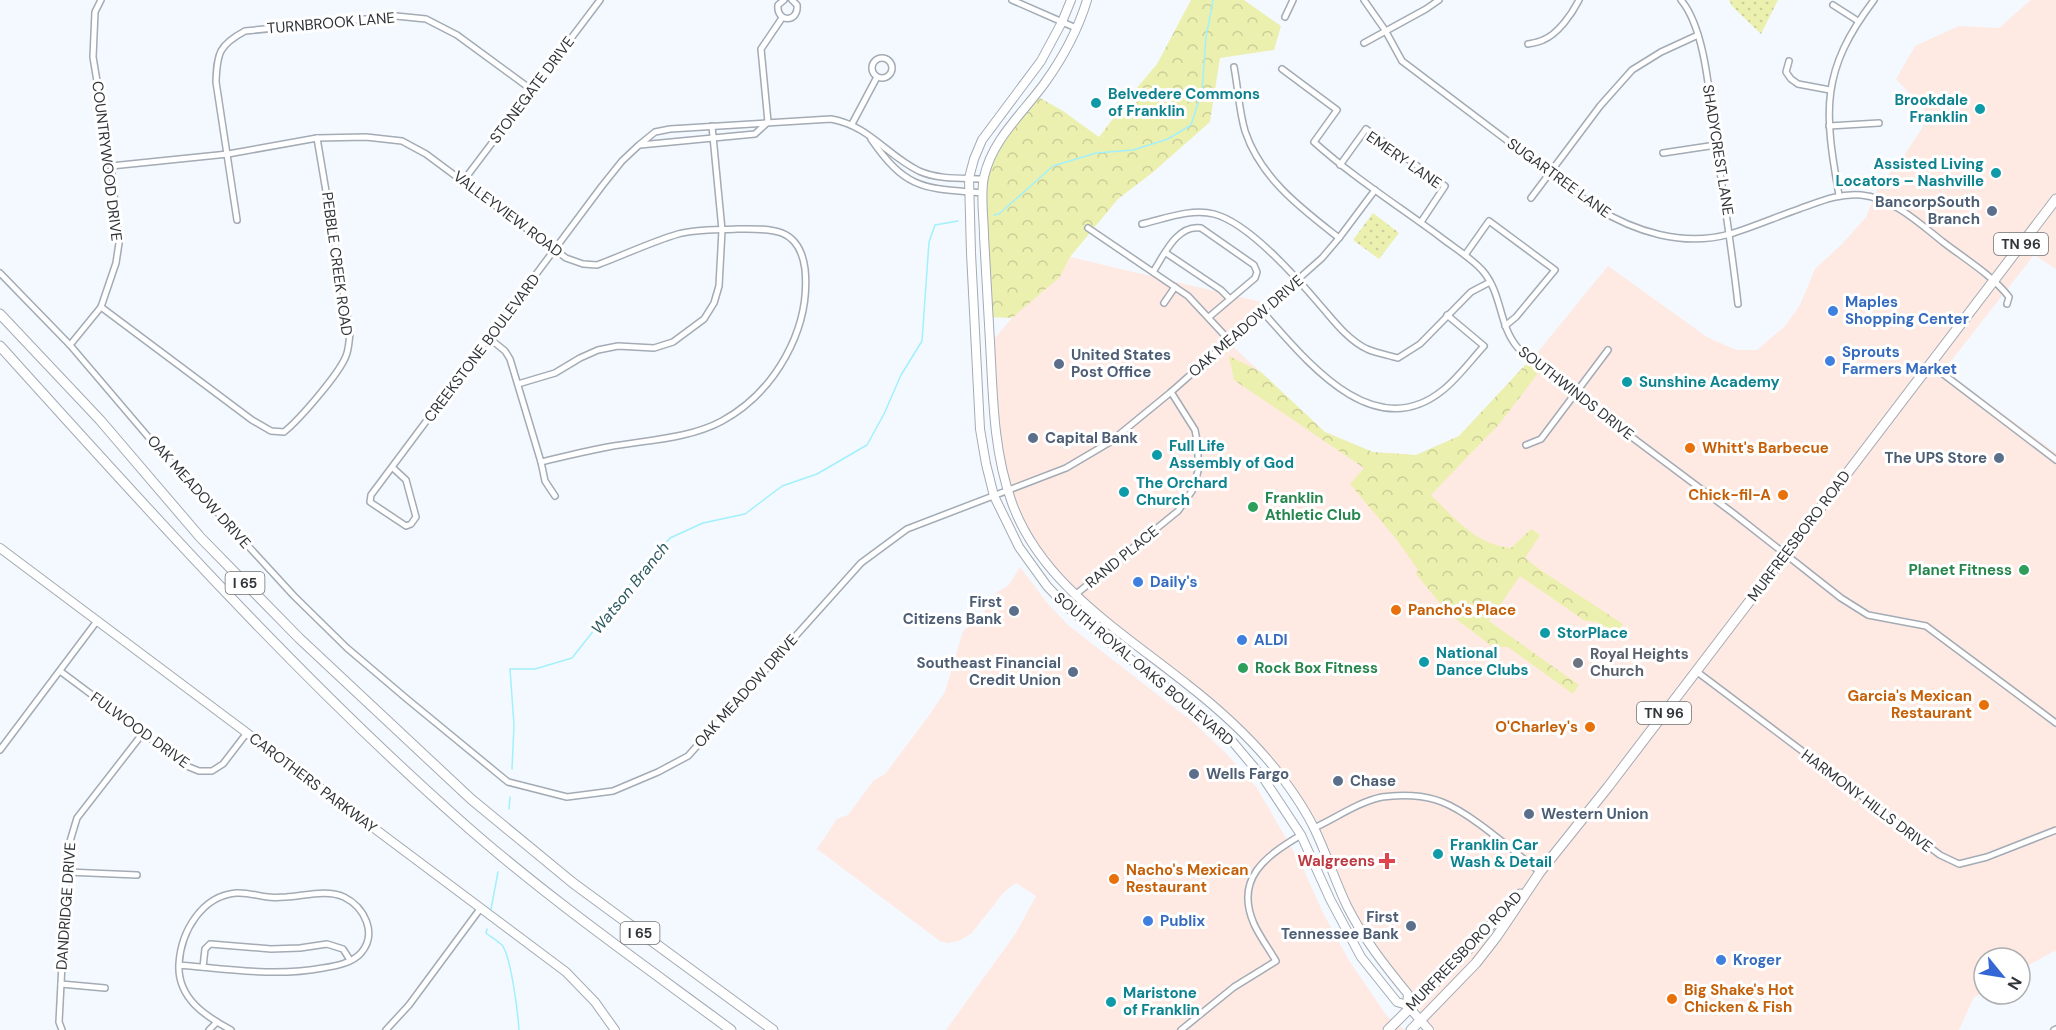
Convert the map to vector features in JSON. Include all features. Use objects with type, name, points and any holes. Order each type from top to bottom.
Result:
[{"type":"highway","name":"MURFREESBORO ROAD","points":[[1388,1030],[1462,956],[1540,872],[1594,805],[2056,199]]},
{"type":"highway","name":"I 65","points":[[0,314],[100,420],[200,537],[299,638],[471,799],[573,883],[773,1030]]},
{"type":"highway","name":"I 65","points":[[0,346],[286,656],[393,760],[517,869],[731,1030]]},
{"type":"highway","name":"MURFREESBORO ROAD","points":[[1411,1030],[1476,963],[1540,872]]},
{"type":"main road","name":"SOUTH ROYAL OAKS BOULEVARD","points":[[1071,0],[1041,61],[982,140],[969,178],[980,429],[994,496],[1019,547],[1047,586],[1067,607],[1232,741],[1266,781],[1301,835],[1330,899],[1361,957],[1397,1002],[1409,1007],[1408,993],[1371,947],[1348,908],[1314,828],[1294,795],[1254,744],[1205,698],[1076,595],[1041,556],[1018,517],[1008,491],[995,426],[982,193],[984,179],[988,163],[996,147],[1055,69],[1076,28],[1087,0]]},
{"type":"main road","name":"CAROTHERS PARKWAY","points":[[0,548],[566,972],[595,1002],[615,1030]]},
{"type":"main road","points":[[1301,835],[1314,828]]},
{"type":"main road","points":[[1409,1007],[1429,1030]]},
{"type":"street","name":"COUNTRYWOOD DRIVE","points":[[70,345],[101,307],[116,263],[119,243],[111,166],[93,57],[95,12],[100,0]]},
{"type":"street","name":"STONEGATE DRIVE","points":[[464,180],[600,0]]},
{"type":"street","points":[[784,0],[777,9],[782,18],[788,20],[796,15],[797,5],[792,0]]},
{"type":"street","points":[[1012,0],[1076,28]]},
{"type":"street","points":[[1285,17],[1293,0]]},
{"type":"street","name":"SUGARTREE LANE","points":[[1364,0],[1385,30],[1402,61],[1595,207],[1615,219],[1636,228],[1676,238],[1701,238],[1730,234],[1839,195],[1861,195],[1876,198],[1899,209],[1993,280]]},
{"type":"street","points":[[1364,43],[1439,0]]},
{"type":"street","points":[[1528,44],[1544,40],[1555,31],[1573,11],[1579,0]]},
{"type":"street","name":"SHADYCREST LANE","points":[[1681,0],[1698,34],[1705,68],[1738,304]]},
{"type":"street","points":[[1839,195],[1829,142],[1830,90],[1839,58],[1858,21],[1874,0]]},
{"type":"street","points":[[1833,4],[1858,21]]},
{"type":"street","name":"TURNBROOK LANE","points":[[237,220],[216,82],[216,60],[223,46],[230,39],[245,31],[396,16],[426,19],[457,35],[532,90]]},
{"type":"street","points":[[768,122],[762,49],[782,18]]},
{"type":"street","points":[[1531,198],[1600,106],[1632,70],[1698,34]]},
{"type":"street","points":[[1789,61],[1786,69],[1791,80],[1798,84],[1830,90]]},
{"type":"street","points":[[1234,67],[1245,130],[1253,149],[1287,196],[1339,238]]},
{"type":"street","name":"SOUTHWINDS DRIVE","points":[[1282,69],[1337,110],[1314,142],[1340,165],[1421,222],[1483,272],[1498,298],[1510,339],[1518,348],[1601,414],[1786,553],[1841,598],[1868,615],[1926,626],[2056,723]]},
{"type":"street","points":[[852,124],[877,77]]},
{"type":"street","name":"CREEKSTONE BOULEVARD","points":[[392,467],[406,480],[416,517],[411,524],[406,526],[370,502],[371,495],[602,186],[622,161],[655,132],[670,129],[831,119],[852,124],[917,170],[928,175],[984,179]]},
{"type":"street","name":"CREEKSTONE BOULEVARD","points":[[639,145],[712,136],[755,134],[768,122]]},
{"type":"street","points":[[1829,126],[1879,123]]},
{"type":"street","points":[[518,384],[555,373],[580,357],[598,350],[618,346],[654,348],[673,342],[704,319],[714,303],[719,286],[722,230],[712,126]]},
{"type":"street","name":"EMERY LANE","points":[[1340,165],[1366,129],[1445,186],[1421,222]]},
{"type":"street","name":"CREEKSTONE BOULEVARD","points":[[868,135],[880,153],[911,181],[936,190],[982,193]]},
{"type":"street","name":"VALLEYVIEW ROAD","points":[[111,166],[228,154],[317,138],[366,137],[402,141],[426,154],[566,258],[583,264],[597,265],[680,234],[753,229],[780,232],[791,237],[804,261],[806,284],[799,325],[794,341],[767,383],[747,404],[722,421],[695,431],[605,447],[541,462]]},
{"type":"street","name":"PEBBLE CREEK ROAD","points":[[101,307],[252,420],[271,431],[284,432],[290,428],[335,373],[346,355],[350,333],[317,138]]},
{"type":"street","points":[[1663,153],[1716,145]]},
{"type":"street","name":"OAK MEADOW DRIVE","points":[[0,273],[70,345],[158,448],[294,596],[347,648],[508,782],[567,797],[614,791],[688,756],[861,563],[907,529],[1047,477],[1086,458],[1110,442],[1171,392],[1298,280],[1339,238],[1375,190]]},
{"type":"street","points":[[1142,224],[1190,212],[1213,213],[1231,221],[1298,280],[1345,334],[1367,349],[1398,358],[1420,344],[1471,292],[1490,282]]},
{"type":"street","points":[[1464,255],[1489,221],[1555,270],[1505,326]]},
{"type":"street","points":[[1152,272],[1184,230],[1197,227],[1254,265],[1257,272],[1255,278],[1209,317]]},
{"type":"street","points":[[1088,228],[1188,296],[1229,340]]},
{"type":"street","points":[[1166,253],[1221,290],[1230,299]]},
{"type":"street","points":[[1993,280],[2009,297],[2007,304]]},
{"type":"street","points":[[1164,303],[1175,287]]},
{"type":"street","points":[[1262,311],[1298,352],[1350,395],[1372,406],[1402,408],[1422,403],[1443,390],[1484,346],[1447,315]]},
{"type":"street","points":[[489,338],[505,351],[510,359],[545,481],[555,496]]},
{"type":"street","points":[[1526,445],[1541,439],[1608,350]]},
{"type":"street","points":[[1930,364],[2056,460]]},
{"type":"street","name":"RAND PLACE","points":[[1076,595],[1178,511],[1192,491],[1198,471],[1198,446],[1195,430],[1171,392]]},
{"type":"street","points":[[0,750],[97,621]]},
{"type":"street","name":"FULWOOD DRIVE","points":[[60,670],[143,733],[199,771],[212,771],[223,764],[246,734]]},
{"type":"street","name":"HARMONY HILLS DRIVE","points":[[1696,670],[1940,855],[1959,864],[1987,857],[2056,830]]},
{"type":"street","name":"DANDRIDGE DRIVE","points":[[62,1030],[59,1022],[68,848],[77,818],[143,733]]},
{"type":"street","points":[[1314,828],[1381,797],[1421,796],[1442,802],[1461,812],[1540,872]]},
{"type":"street","points":[[1181,1030],[1215,1001],[1276,961],[1254,924],[1250,910],[1250,882],[1256,870],[1269,855],[1301,835]]},
{"type":"street","points":[[67,872],[137,875]]},
{"type":"street","points":[[179,965],[248,972],[321,969],[350,960],[361,953],[367,940],[368,927],[364,913],[343,896],[326,893],[270,898],[239,892],[220,896],[202,908],[181,947],[179,965],[179,979],[189,999],[202,1014],[231,1030]]},
{"type":"street","points":[[386,1030],[409,1005],[480,909]]},
{"type":"street","points":[[203,967],[205,949],[210,944],[271,950],[327,944],[343,949],[350,960]]},
{"type":"street","points":[[61,984],[105,988]]},
{"type":"street","points":[[209,1030],[216,1022]]},
{"type":"shaded area","points":[[2031,0],[2056,0],[2056,269],[2034,255],[1944,370],[2056,453],[2056,952],[2032,963],[2032,946],[1972,946],[1972,1001],[1959,1030],[1429,1030],[1416,1003],[1386,968],[1357,925],[1314,828],[1254,744],[1057,576],[1018,517],[1000,459],[990,344],[1012,318],[1060,277],[1070,257],[1270,304],[1228,342],[1325,432],[1373,452],[1416,455],[1459,436],[1537,353],[1608,266],[1707,337],[1736,350],[1757,350],[1785,326],[1800,305],[1815,269],[1866,217],[1880,182],[1897,166],[1923,127],[1924,109],[1896,79],[1915,46],[1959,26],[1999,28]]},
{"type":"shaded area","points":[[1020,567],[1048,604],[1068,625],[1194,723],[1225,752],[1257,788],[1303,868],[1323,913],[1350,962],[1387,1016],[1405,1030],[946,1030],[1016,933],[1036,896],[1016,883],[1004,892],[971,934],[948,943],[940,941],[817,849],[837,819],[848,815],[874,780],[885,774],[928,717],[945,692],[963,631],[984,615],[987,603],[997,592],[1008,586]]},
{"type":"green space","points":[[1191,0],[1244,0],[1281,26],[1274,50],[1220,58],[1210,122],[1152,173],[1118,199],[1070,257],[1060,277],[1012,318],[989,317],[983,193],[988,163],[1030,102],[1040,98],[1063,111],[1099,137],[1157,64]]},
{"type":"green space","points":[[1729,0],[1778,0],[1761,34],[1732,6]]},
{"type":"green space","points":[[1373,213],[1399,233],[1379,259],[1353,240]]},
{"type":"green space","points":[[1229,356],[1261,372],[1325,432],[1373,452],[1416,455],[1459,436],[1527,363],[1539,372],[1500,423],[1431,495],[1467,529],[1487,542],[1511,548],[1531,529],[1540,535],[1525,558],[1623,624],[1617,634],[1597,622],[1585,621],[1520,576],[1489,621],[1579,685],[1573,694],[1508,647],[1493,647],[1448,613],[1416,574],[1418,570],[1397,540],[1350,484],[1364,468],[1234,380]]},
{"type":"waterway","name":"Watson Branch","points":[[994,215],[999,214],[1053,166],[1096,153],[1133,150],[1168,139],[1191,125],[1202,91],[1206,37],[1213,0]]},
{"type":"waterway","name":"Watson Branch","points":[[512,769],[514,725],[510,669],[535,669],[572,658],[670,538],[703,523],[745,514],[782,486],[817,474],[867,445],[901,375],[922,341],[929,242],[935,225],[958,221]]},
{"type":"waterway","name":"Watson Branch","points":[[509,809],[510,797]]},
{"type":"waterway","name":"Watson Branch","points":[[491,909],[498,872]]},
{"type":"waterway","name":"Watson Branch","points":[[487,929],[486,933],[502,945],[505,951],[514,986],[519,1030]]},
{"type":"place","name":"Belvedere Commons of Franklin","points":[[1096,103]]},
{"type":"place","name":"Brookdale Franklin","points":[[1980,109]]},
{"type":"place","name":"Assisted Living Locators – Nashville","points":[[1996,173]]},
{"type":"place","name":"BancorpSouth Branch","points":[[1992,211]]},
{"type":"place","name":"Maples Shopping Center","points":[[1833,311]]},
{"type":"place","name":"Sprouts Farmers Market","points":[[1830,361]]},
{"type":"place","name":"United States Post Office","points":[[1059,364]]},
{"type":"place","name":"Sunshine Academy","points":[[1627,382]]},
{"type":"place","name":"Capital Bank","points":[[1033,438]]},
{"type":"place","name":"Whitt's Barbecue","points":[[1690,448]]},
{"type":"place","name":"Full Life Assembly of God","points":[[1157,455]]},
{"type":"place","name":"The UPS Store","points":[[1999,458]]},
{"type":"place","name":"The Orchard Church","points":[[1124,492]]},
{"type":"place","name":"Chick-fil-A","points":[[1783,495]]},
{"type":"place","name":"Franklin Athletic Club","points":[[1253,507]]},
{"type":"place","name":"Planet Fitness","points":[[2024,570]]},
{"type":"place","name":"Daily's","points":[[1138,582]]},
{"type":"place","name":"Pancho's Place","points":[[1396,610]]},
{"type":"place","name":"First Citizens Bank","points":[[1014,611]]},
{"type":"place","name":"StorPlace","points":[[1545,633]]},
{"type":"place","name":"ALDI","points":[[1242,640]]},
{"type":"place","name":"National Dance Clubs","points":[[1424,662]]},
{"type":"place","name":"Royal Heights Church","points":[[1578,663]]},
{"type":"place","name":"Rock Box Fitness","points":[[1243,668]]},
{"type":"place","name":"Southeast Financial Credit Union","points":[[1073,672]]},
{"type":"place","name":"Garcia's Mexican Restaurant","points":[[1984,705]]},
{"type":"place","name":"O'Charley's","points":[[1590,727]]},
{"type":"place","name":"Wells Fargo","points":[[1194,774]]},
{"type":"place","name":"Chase","points":[[1338,781]]},
{"type":"place","name":"Western Union","points":[[1529,814]]},
{"type":"place","name":"Franklin Car Wash & Detail","points":[[1438,854]]},
{"type":"place","name":"Walgreens","points":[[1387,861]]},
{"type":"place","name":"Nacho's Mexican Restaurant","points":[[1114,879]]},
{"type":"place","name":"Publix","points":[[1148,921]]},
{"type":"place","name":"First Tennessee Bank","points":[[1411,926]]},
{"type":"place","name":"Kroger","points":[[1721,960]]},
{"type":"place","name":"Big Shake's Hot Chicken & Fish","points":[[1672,999]]},
{"type":"place","name":"Maristone of Franklin","points":[[1111,1002]]}]
